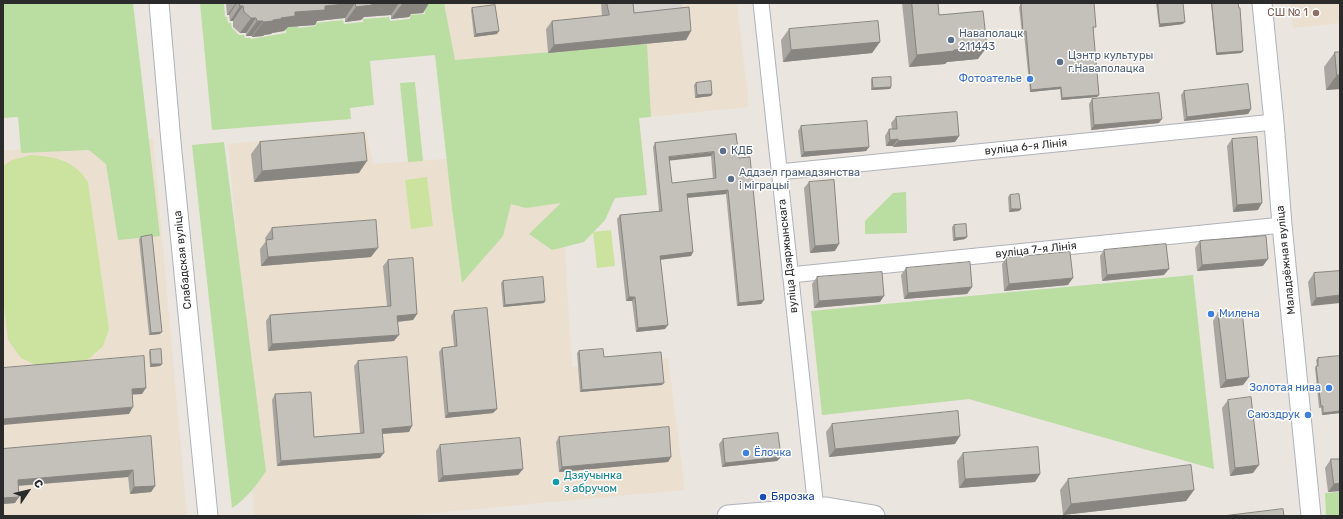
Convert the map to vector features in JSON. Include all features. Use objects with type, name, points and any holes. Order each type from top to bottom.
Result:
[{"type":"main road","points":[[728,516],[826,508],[874,516]]},
{"type":"street","name":"Слабадская вуліца","points":[[159,3],[208,516]]},
{"type":"street","name":"вуліца Дзяржынскага","points":[[761,3],[816,509]]},
{"type":"street","name":"Маладзёжная вуліца","points":[[1262,3],[1311,516]]},
{"type":"street","name":"вуліца 6-я Лінія","points":[[779,172],[1274,122]]},
{"type":"street","name":"вуліца 7-я Лінія","points":[[790,275],[1282,225]]},
{"type":"shaded area","points":[[444,3],[737,3],[749,107],[639,118],[647,195],[562,203],[572,367],[668,358],[685,490],[400,516],[254,516],[243,306],[228,144],[366,130],[373,164],[472,157]]},
{"type":"shaded area","points":[[627,3],[682,3],[683,16],[629,21]]},
{"type":"shaded area","name":"СШ № 1","points":[[1290,3],[1340,3],[1340,23],[1293,28]]},
{"type":"shaded area","points":[[153,138],[187,516],[3,516],[3,151]]},
{"type":"green space","points":[[3,3],[133,3],[160,236],[118,240],[106,164],[89,150],[21,153],[18,117],[3,118]]},
{"type":"green space","points":[[200,3],[224,3],[225,17],[227,17],[228,23],[231,23],[232,28],[239,35],[244,35],[245,38],[251,39],[286,33],[286,25],[297,24],[298,28],[316,26],[316,23],[343,20],[344,24],[363,22],[363,19],[389,17],[390,21],[410,19],[410,15],[425,14],[424,3],[444,3],[455,60],[647,44],[651,117],[639,118],[647,195],[615,198],[605,220],[584,242],[552,250],[529,234],[561,203],[526,208],[511,204],[503,236],[462,283],[435,55],[370,61],[374,105],[350,108],[351,119],[212,130]]},
{"type":"green space","points":[[415,82],[423,161],[408,162],[400,83]]},
{"type":"green space","points":[[224,142],[266,471],[251,491],[232,508],[192,145]]},
{"type":"green space","points":[[31,155],[64,161],[77,169],[88,182],[109,329],[103,346],[91,357],[77,365],[40,367],[21,358],[8,340],[3,298],[3,166],[12,160]]},
{"type":"green space","points":[[427,177],[433,226],[411,229],[405,180]]},
{"type":"green space","points":[[906,192],[907,233],[865,234],[865,221],[893,193]]},
{"type":"green space","points":[[611,230],[615,266],[597,268],[593,232]]},
{"type":"green space","points":[[1193,275],[1214,469],[969,399],[822,415],[811,311]]},
{"type":"green space","points":[[1340,492],[1340,516],[1326,516],[1325,493]]},
{"type":"building","points":[[240,3],[355,3],[325,6],[325,10],[295,12],[295,16],[263,22],[257,21],[256,18],[251,18],[244,12],[243,6],[240,6]]},
{"type":"building","points":[[355,3],[372,3],[372,5],[356,7]]},
{"type":"building","points":[[607,3],[633,3],[634,13],[689,7],[691,31],[554,45],[552,21],[609,15]]},
{"type":"building","points":[[912,3],[938,3],[939,15],[983,11],[987,47],[917,55]]},
{"type":"building","name":"Цэнтр культуры г.Наваполацка","points":[[1094,3],[1096,27],[1093,27],[1099,95],[1062,98],[1061,87],[1031,90],[1026,31],[1023,32],[1021,4]]},
{"type":"building","points":[[1158,3],[1183,3],[1185,22],[1160,24]]},
{"type":"building","points":[[1212,3],[1238,3],[1240,8],[1243,51],[1217,53]]},
{"type":"building","points":[[495,5],[499,31],[476,34],[472,8]]},
{"type":"building","points":[[878,21],[880,42],[791,50],[789,29]]},
{"type":"building","points":[[1335,52],[1340,52],[1340,75],[1337,75]]},
{"type":"building","points":[[891,77],[891,87],[873,88],[872,78]]},
{"type":"building","points":[[711,81],[712,94],[697,95],[696,83]]},
{"type":"building","points":[[1248,84],[1251,109],[1187,117],[1184,91]]},
{"type":"building","points":[[1159,93],[1162,119],[1094,125],[1092,99]]},
{"type":"building","points":[[957,112],[959,136],[898,141],[898,139],[890,140],[889,129],[897,129],[896,117]]},
{"type":"building","points":[[867,121],[869,147],[804,152],[801,126]]},
{"type":"building","points":[[364,133],[367,161],[262,171],[260,142]]},
{"type":"building","points":[[736,134],[739,158],[750,157],[764,300],[739,303],[728,190],[687,194],[693,252],[660,256],[668,325],[638,328],[635,297],[629,297],[620,215],[662,211],[655,143]],"holes":[[[714,152],[716,178],[672,183],[669,157]]]},
{"type":"building","points":[[1257,137],[1262,203],[1237,205],[1232,139]]},
{"type":"building","points":[[834,180],[839,244],[815,246],[809,182]]},
{"type":"building","points":[[1019,194],[1021,209],[1011,209],[1010,195]]},
{"type":"building","points":[[376,220],[378,248],[268,257],[266,240],[273,239],[272,228]]},
{"type":"building","points":[[966,224],[967,237],[955,238],[954,225]]},
{"type":"building","points":[[152,235],[162,332],[151,333],[141,237]]},
{"type":"building","points":[[1266,236],[1268,259],[1202,265],[1200,241]]},
{"type":"building","points":[[1166,244],[1169,269],[1107,275],[1104,250]]},
{"type":"building","points":[[1070,252],[1073,278],[1009,284],[1006,258]]},
{"type":"building","points":[[413,258],[417,314],[397,316],[399,335],[272,344],[270,315],[391,306],[388,260]]},
{"type":"building","points":[[970,262],[972,287],[908,293],[906,268]]},
{"type":"building","points":[[1340,271],[1340,295],[1316,298],[1314,273]]},
{"type":"building","points":[[882,272],[884,296],[819,301],[817,277]]},
{"type":"building","points":[[543,277],[545,301],[505,305],[503,281]]},
{"type":"building","points":[[487,308],[497,409],[448,413],[442,348],[457,346],[454,311]]},
{"type":"building","points":[[1242,311],[1249,377],[1226,380],[1218,313]]},
{"type":"building","points":[[161,349],[162,364],[151,364],[150,350]]},
{"type":"building","points":[[603,349],[604,357],[661,352],[664,383],[582,390],[579,351]]},
{"type":"building","points":[[144,356],[146,388],[132,389],[133,407],[3,419],[3,368]]},
{"type":"building","name":"Золотая нива","points":[[1340,356],[1340,411],[1323,413],[1316,366],[1318,366],[1318,358]]},
{"type":"building","points":[[407,357],[412,426],[382,429],[384,453],[281,461],[275,394],[311,392],[314,437],[364,433],[358,361]]},
{"type":"building","points":[[1251,397],[1259,465],[1235,468],[1228,400]]},
{"type":"building","points":[[958,411],[960,436],[835,449],[832,424]]},
{"type":"building","points":[[669,427],[671,457],[562,467],[559,437]]},
{"type":"building","points":[[778,433],[781,457],[725,463],[723,439]]},
{"type":"building","points":[[151,436],[155,486],[134,487],[133,470],[18,480],[19,497],[3,498],[3,449]]},
{"type":"building","points":[[520,438],[523,469],[443,476],[440,445]]},
{"type":"building","points":[[1038,447],[1040,474],[965,479],[963,453]]},
{"type":"building","points":[[1331,459],[1340,459],[1340,483],[1334,484]]},
{"type":"building","points":[[1191,465],[1194,490],[1071,504],[1068,479]]},
{"type":"building","points":[[1283,509],[1284,516],[1223,516]]},
{"type":"place","name":"СШ № 1","points":[[1316,13]]},
{"type":"place","name":"Наваполацк 211443","points":[[951,40]]},
{"type":"place","name":"Цэнтр культуры г.Наваполацка","points":[[1060,62]]},
{"type":"place","name":"Фотоателье","points":[[1030,79]]},
{"type":"place","name":"КДБ","points":[[723,151]]},
{"type":"place","name":"Аддзел грамадзянства і міграцыі","points":[[731,179]]},
{"type":"place","name":"Милена","points":[[1211,314]]},
{"type":"place","name":"Золотая нива","points":[[1329,388]]},
{"type":"place","name":"Саюздрук","points":[[1308,415]]},
{"type":"place","name":"Ёлочка","points":[[746,453]]},
{"type":"place","name":"Дзяўчынка з абручом","points":[[556,482]]},
{"type":"place","name":"Бярозка","points":[[763,497]]}]
